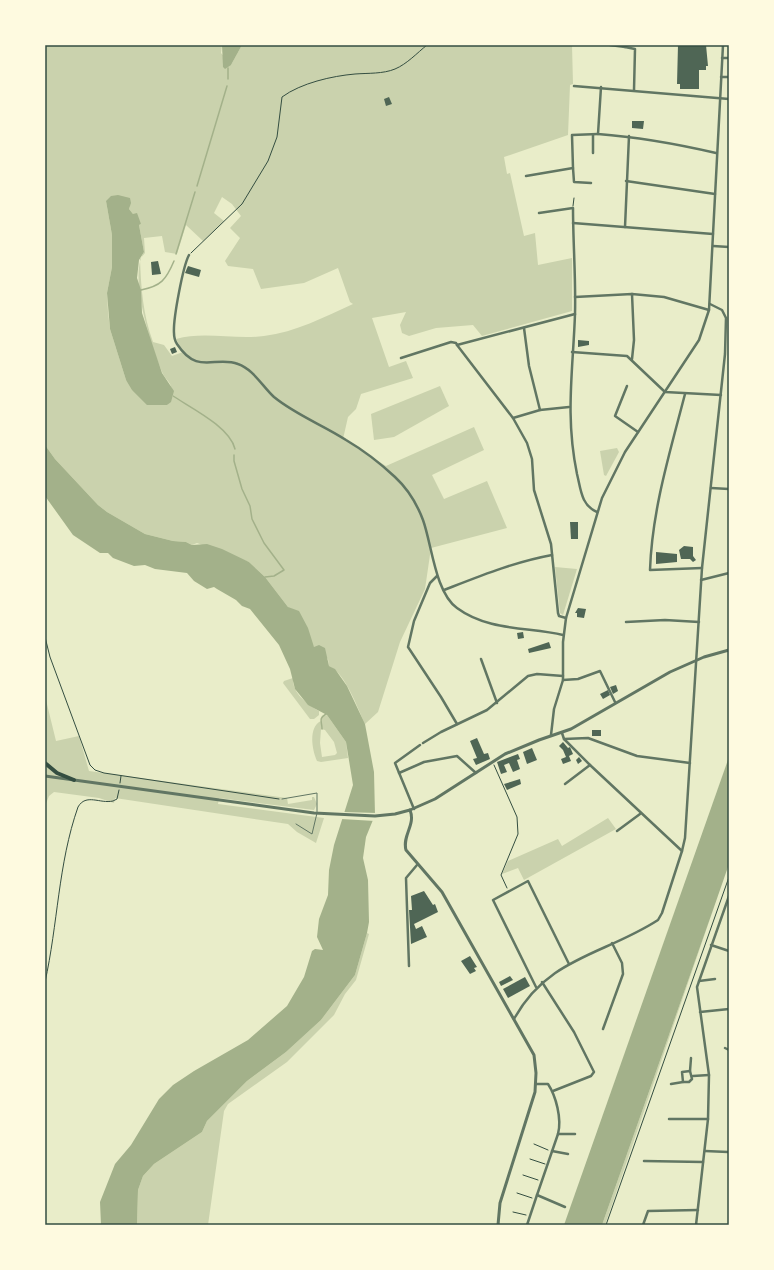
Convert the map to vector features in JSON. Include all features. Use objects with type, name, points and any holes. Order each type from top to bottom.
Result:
[{"type":"highway","points":[[45,763],[57,773],[74,780]]},
{"type":"street","points":[[610,45],[635,48],[634,90]]},
{"type":"street","points":[[551,735],[554,709],[563,680],[566,618],[597,512],[615,469],[699,340],[709,310],[716,153],[723,45]]},
{"type":"street","points":[[722,58],[729,58]]},
{"type":"street","points":[[721,77],[729,77]]},
{"type":"street","points":[[574,86],[601,87],[729,99]]},
{"type":"street","points":[[598,134],[601,87]]},
{"type":"street","points":[[593,134],[593,153]]},
{"type":"street","points":[[590,184],[574,182],[572,135],[598,134],[629,136],[716,153]]},
{"type":"street","points":[[625,227],[629,136]]},
{"type":"street","points":[[526,176],[573,168]]},
{"type":"street","points":[[626,181],[715,194]]},
{"type":"street","points":[[540,213],[573,208],[575,314],[569,407],[572,450],[583,498],[589,508],[597,512]]},
{"type":"street","points":[[573,223],[713,234]]},
{"type":"street","points":[[713,246],[729,247]]},
{"type":"street","points":[[189,255],[186,260],[181,283],[173,332],[175,341],[184,352],[199,362],[239,364],[248,370],[281,403],[339,436],[380,464],[396,477],[411,495],[425,526],[437,576],[455,607],[467,615],[496,626],[564,635]]},
{"type":"street","points":[[575,297],[632,294],[664,297],[709,310]]},
{"type":"street","points":[[632,294],[634,340],[632,359]]},
{"type":"street","points":[[514,1019],[521,1005],[542,982],[569,964],[660,918],[682,851],[685,838],[702,568],[725,354],[726,318],[722,310],[710,304]]},
{"type":"street","points":[[457,345],[575,314]]},
{"type":"street","points":[[524,328],[529,366],[540,410]]},
{"type":"street","points":[[401,358],[451,342],[456,343],[492,394],[513,418],[530,451],[534,490],[549,534],[558,613],[559,616],[566,618]]},
{"type":"street","points":[[572,352],[621,355],[632,359],[665,392],[721,395]]},
{"type":"street","points":[[627,386],[615,416],[638,432]]},
{"type":"street","points":[[684,394],[660,493],[651,542],[650,570],[702,568]]},
{"type":"street","points":[[513,418],[540,410],[569,407]]},
{"type":"street","points":[[711,488],[729,489]]},
{"type":"street","points":[[444,590],[507,566],[552,555]]},
{"type":"street","points":[[701,580],[729,573]]},
{"type":"street","points":[[437,576],[430,583],[414,621],[408,647],[457,724]]},
{"type":"street","points":[[626,622],[665,620],[699,622]]},
{"type":"street","points":[[45,776],[324,814],[375,816],[395,814],[412,810],[446,794],[505,754],[551,735],[562,733],[615,702],[696,660],[729,650]]},
{"type":"street","points":[[482,659],[497,703]]},
{"type":"street","points":[[563,680],[578,679],[597,670],[600,671],[615,702]]},
{"type":"street","points":[[498,1225],[500,1203],[533,1100],[536,1084],[534,1055],[502,1001],[442,892],[408,854],[404,845],[412,824],[412,810],[395,762],[422,744],[457,724],[476,716],[497,703],[532,675],[563,676]]},
{"type":"street","points":[[562,733],[564,739],[590,766],[640,814],[682,851]]},
{"type":"street","points":[[564,739],[588,738],[637,756],[690,763]]},
{"type":"street","points":[[400,773],[424,762],[457,756],[476,773]]},
{"type":"street","points":[[565,784],[590,766]]},
{"type":"street","points":[[617,831],[640,814]]},
{"type":"street","points":[[409,966],[406,878],[417,865]]},
{"type":"street","points":[[536,987],[493,900],[509,893],[528,881],[569,964]]},
{"type":"street","points":[[696,1225],[708,1119],[709,1075],[697,987],[729,896]]},
{"type":"street","points":[[603,1029],[623,974],[622,964],[612,943]]},
{"type":"street","points":[[712,945],[729,951]]},
{"type":"street","points":[[699,981],[715,979]]},
{"type":"street","points":[[542,982],[574,1032],[594,1072],[591,1076],[553,1091]]},
{"type":"street","points":[[700,1012],[729,1009]]},
{"type":"street","points":[[725,1048],[729,1050]]},
{"type":"street","points":[[671,1084],[689,1082],[692,1079],[690,1070],[691,1058]]},
{"type":"street","points":[[683,1082],[682,1072],[690,1070]]},
{"type":"street","points":[[692,1076],[709,1075]]},
{"type":"street","points":[[527,1225],[558,1134],[559,1124],[553,1091],[548,1084],[536,1084]]},
{"type":"street","points":[[669,1119],[708,1119]]},
{"type":"street","points":[[558,1134],[576,1134]]},
{"type":"street","points":[[705,1150],[728,1152]]},
{"type":"street","points":[[552,1151],[568,1154]]},
{"type":"street","points":[[644,1161],[703,1162]]},
{"type":"street","points":[[537,1195],[565,1207]]},
{"type":"street","points":[[643,1225],[648,1211],[698,1210]]},
{"type":"lane","points":[[282,799],[317,793],[317,813],[312,834],[296,824]]},
{"type":"path","points":[[189,255],[242,204],[257,180],[273,151],[277,137],[282,97],[304,86],[353,74],[394,69],[405,64],[427,45]]},
{"type":"path","points":[[573,208],[574,198]]},
{"type":"path","points":[[45,637],[50,657],[90,765],[99,772],[282,799]]},
{"type":"path","points":[[492,762],[517,817],[518,834],[501,874],[509,893]]},
{"type":"path","points":[[45,982],[56,930],[65,852],[78,808],[83,800],[110,802],[118,796]]},
{"type":"path","points":[[606,1225],[729,877]]},
{"type":"path","points":[[534,1144],[552,1151]]},
{"type":"path","points":[[530,1159],[547,1164]]},
{"type":"path","points":[[523,1175],[542,1181]]},
{"type":"path","points":[[517,1193],[536,1199]]},
{"type":"path","points":[[513,1212],[530,1216]]},
{"type":"shaded area","points":[[45,45],[222,45],[221,53],[231,65],[242,45],[572,45],[573,84],[570,85],[568,135],[504,157],[507,174],[510,173],[524,236],[535,233],[538,265],[572,258],[572,311],[482,336],[473,325],[436,328],[409,336],[402,333],[400,325],[406,312],[372,318],[389,367],[406,361],[413,378],[361,394],[356,409],[348,417],[343,439],[386,466],[474,427],[484,450],[432,475],[444,499],[487,481],[507,528],[431,548],[425,589],[400,642],[378,712],[365,724],[346,683],[341,676],[329,666],[328,659],[314,647],[288,607],[265,577],[249,562],[197,543],[192,545],[186,542],[173,541],[145,534],[107,512],[98,505],[55,459],[45,445]],"holes":[[[222,197],[232,204],[241,216],[230,228],[240,238],[225,261],[228,266],[253,269],[261,289],[304,283],[338,268],[350,302],[353,304],[299,328],[276,334],[253,337],[197,336],[176,339],[183,352],[172,356],[164,345],[153,342],[145,312],[140,262],[140,293],[147,328],[162,372],[170,384],[173,392],[173,396],[167,405],[126,380],[110,329],[107,293],[112,267],[112,235],[106,201],[130,205],[129,209],[141,224],[139,225],[144,252],[142,256],[145,253],[144,238],[162,236],[165,252],[177,254],[186,225],[203,241],[224,221],[214,213]]]},
{"type":"shaded area","points":[[222,45],[242,45],[231,65],[225,69],[223,67]]},
{"type":"shaded area","points":[[118,195],[130,198],[131,203],[129,209],[133,214],[137,213],[141,224],[139,225],[144,252],[139,260],[137,278],[141,290],[142,313],[162,373],[174,391],[171,402],[167,405],[147,405],[132,390],[126,380],[110,329],[107,293],[112,267],[112,235],[106,201],[111,196]]},
{"type":"shaded area","points":[[440,386],[449,406],[394,437],[374,440],[371,414]]},
{"type":"shaded area","points":[[45,445],[55,459],[98,505],[107,512],[145,534],[173,541],[186,542],[192,545],[207,544],[222,549],[249,562],[265,577],[288,607],[299,611],[308,628],[314,647],[319,645],[325,648],[329,666],[335,669],[347,686],[365,724],[374,772],[375,815],[366,837],[363,858],[368,880],[369,922],[355,975],[321,1020],[286,1052],[247,1081],[207,1121],[202,1132],[154,1164],[143,1176],[138,1190],[137,1225],[101,1225],[100,1202],[115,1164],[131,1145],[159,1099],[173,1085],[194,1071],[248,1040],[287,1006],[304,977],[312,951],[315,949],[323,950],[317,937],[319,919],[328,895],[329,870],[334,845],[353,785],[346,742],[327,715],[308,705],[295,689],[290,669],[279,645],[250,609],[242,606],[236,600],[214,587],[207,589],[194,581],[187,573],[155,569],[145,565],[134,566],[113,558],[108,553],[100,553],[73,535],[45,496]]},
{"type":"shaded area","points":[[617,448],[619,452],[606,476],[604,475],[600,451]]},
{"type":"shaded area","points":[[555,567],[577,569],[563,615],[560,613]]},
{"type":"shaded area","points":[[293,678],[295,688],[301,698],[319,711],[319,715],[314,719],[310,719],[283,683],[284,681]]},
{"type":"shaded area","points":[[45,696],[56,741],[79,736],[89,771],[287,798],[288,804],[312,800],[312,797],[314,797],[317,804],[314,810],[219,798],[218,804],[324,818],[316,843],[297,832],[288,824],[115,798],[114,803],[99,798],[54,792],[49,796],[45,806]]},
{"type":"shaded area","points":[[327,715],[346,742],[348,758],[321,762],[317,761],[312,739],[314,728],[321,721],[322,717]],"holes":[[[321,729],[325,730],[334,742],[337,753],[335,755],[322,757],[320,743]]]},
{"type":"shaded area","points":[[729,757],[729,864],[602,1225],[564,1225]]},
{"type":"shaded area","points":[[608,818],[616,829],[524,880],[518,868],[502,874],[508,861],[558,839],[562,846]]},
{"type":"shaded area","points":[[713,910],[605,1225],[602,1225]]},
{"type":"shaded area","points":[[367,933],[369,934],[356,980],[345,994],[334,1015],[287,1062],[228,1104],[224,1111],[208,1225],[137,1225],[138,1190],[143,1176],[154,1164],[202,1132],[207,1121],[247,1081],[286,1052],[321,1020],[355,975]]},
{"type":"pier","points":[[343,812],[377,813],[377,815],[375,821],[341,819]]},
{"type":"building","points":[[678,45],[706,45],[708,66],[706,66],[706,70],[699,70],[699,89],[680,89],[680,84],[677,84]]},
{"type":"building","points":[[389,97],[392,104],[386,106],[384,99]]},
{"type":"building","points":[[632,121],[644,121],[643,129],[632,128]]},
{"type":"building","points":[[158,261],[161,274],[152,275],[151,262]]},
{"type":"building","points":[[188,266],[201,270],[199,277],[185,273]]},
{"type":"building","points":[[578,340],[589,341],[589,345],[578,347]]},
{"type":"building","points":[[175,347],[177,352],[172,354],[170,349]]},
{"type":"building","points":[[570,522],[578,522],[578,539],[571,539]]},
{"type":"building","points":[[684,546],[693,547],[693,556],[696,560],[693,562],[690,559],[681,559],[679,550]]},
{"type":"building","points":[[656,552],[677,554],[677,562],[656,564]]},
{"type":"building","points":[[578,608],[586,609],[584,618],[577,617],[577,613],[575,613]]},
{"type":"building","points":[[523,632],[524,638],[518,639],[517,633]]},
{"type":"building","points":[[549,642],[551,648],[529,653],[528,649]]},
{"type":"building","points":[[616,685],[618,691],[613,694],[610,687]]},
{"type":"building","points":[[608,690],[610,695],[603,699],[600,694]]},
{"type":"building","points":[[592,730],[601,730],[601,736],[592,736]]},
{"type":"building","points":[[477,738],[484,754],[488,753],[490,759],[476,765],[473,759],[477,758],[470,741]]},
{"type":"building","points":[[563,742],[568,748],[570,747],[573,754],[569,756],[571,761],[563,764],[561,759],[566,757],[563,750],[559,746]]},
{"type":"building","points":[[532,748],[537,760],[527,764],[523,752]]},
{"type":"building","points":[[518,754],[520,759],[517,760],[520,769],[513,772],[509,763],[504,765],[507,772],[501,774],[497,762]]},
{"type":"building","points":[[579,757],[582,761],[578,764],[576,760]]},
{"type":"building","points":[[520,779],[521,784],[507,790],[504,784]]},
{"type":"building","points":[[424,891],[433,905],[435,904],[438,912],[414,924],[416,929],[422,926],[427,937],[411,944],[409,910],[412,910],[411,896]]},
{"type":"building","points":[[470,956],[477,967],[474,968],[476,971],[470,974],[461,961]]},
{"type":"building","points":[[510,976],[513,980],[501,986],[499,982]]},
{"type":"building","points":[[525,977],[530,986],[508,998],[503,989]]},
{"type":"waterway","points":[[228,68],[228,79]]},
{"type":"waterway","points":[[197,186],[227,86]]},
{"type":"waterway","points":[[176,254],[195,192]]},
{"type":"waterway","points":[[141,290],[162,281],[174,261]]},
{"type":"waterway","points":[[173,396],[218,426],[232,441],[235,449]]},
{"type":"waterway","points":[[234,455],[234,461],[242,489],[250,506],[252,519],[264,543],[284,570],[274,576],[265,577]]},
{"type":"waterway","points":[[322,729],[321,719],[326,714]]}]
